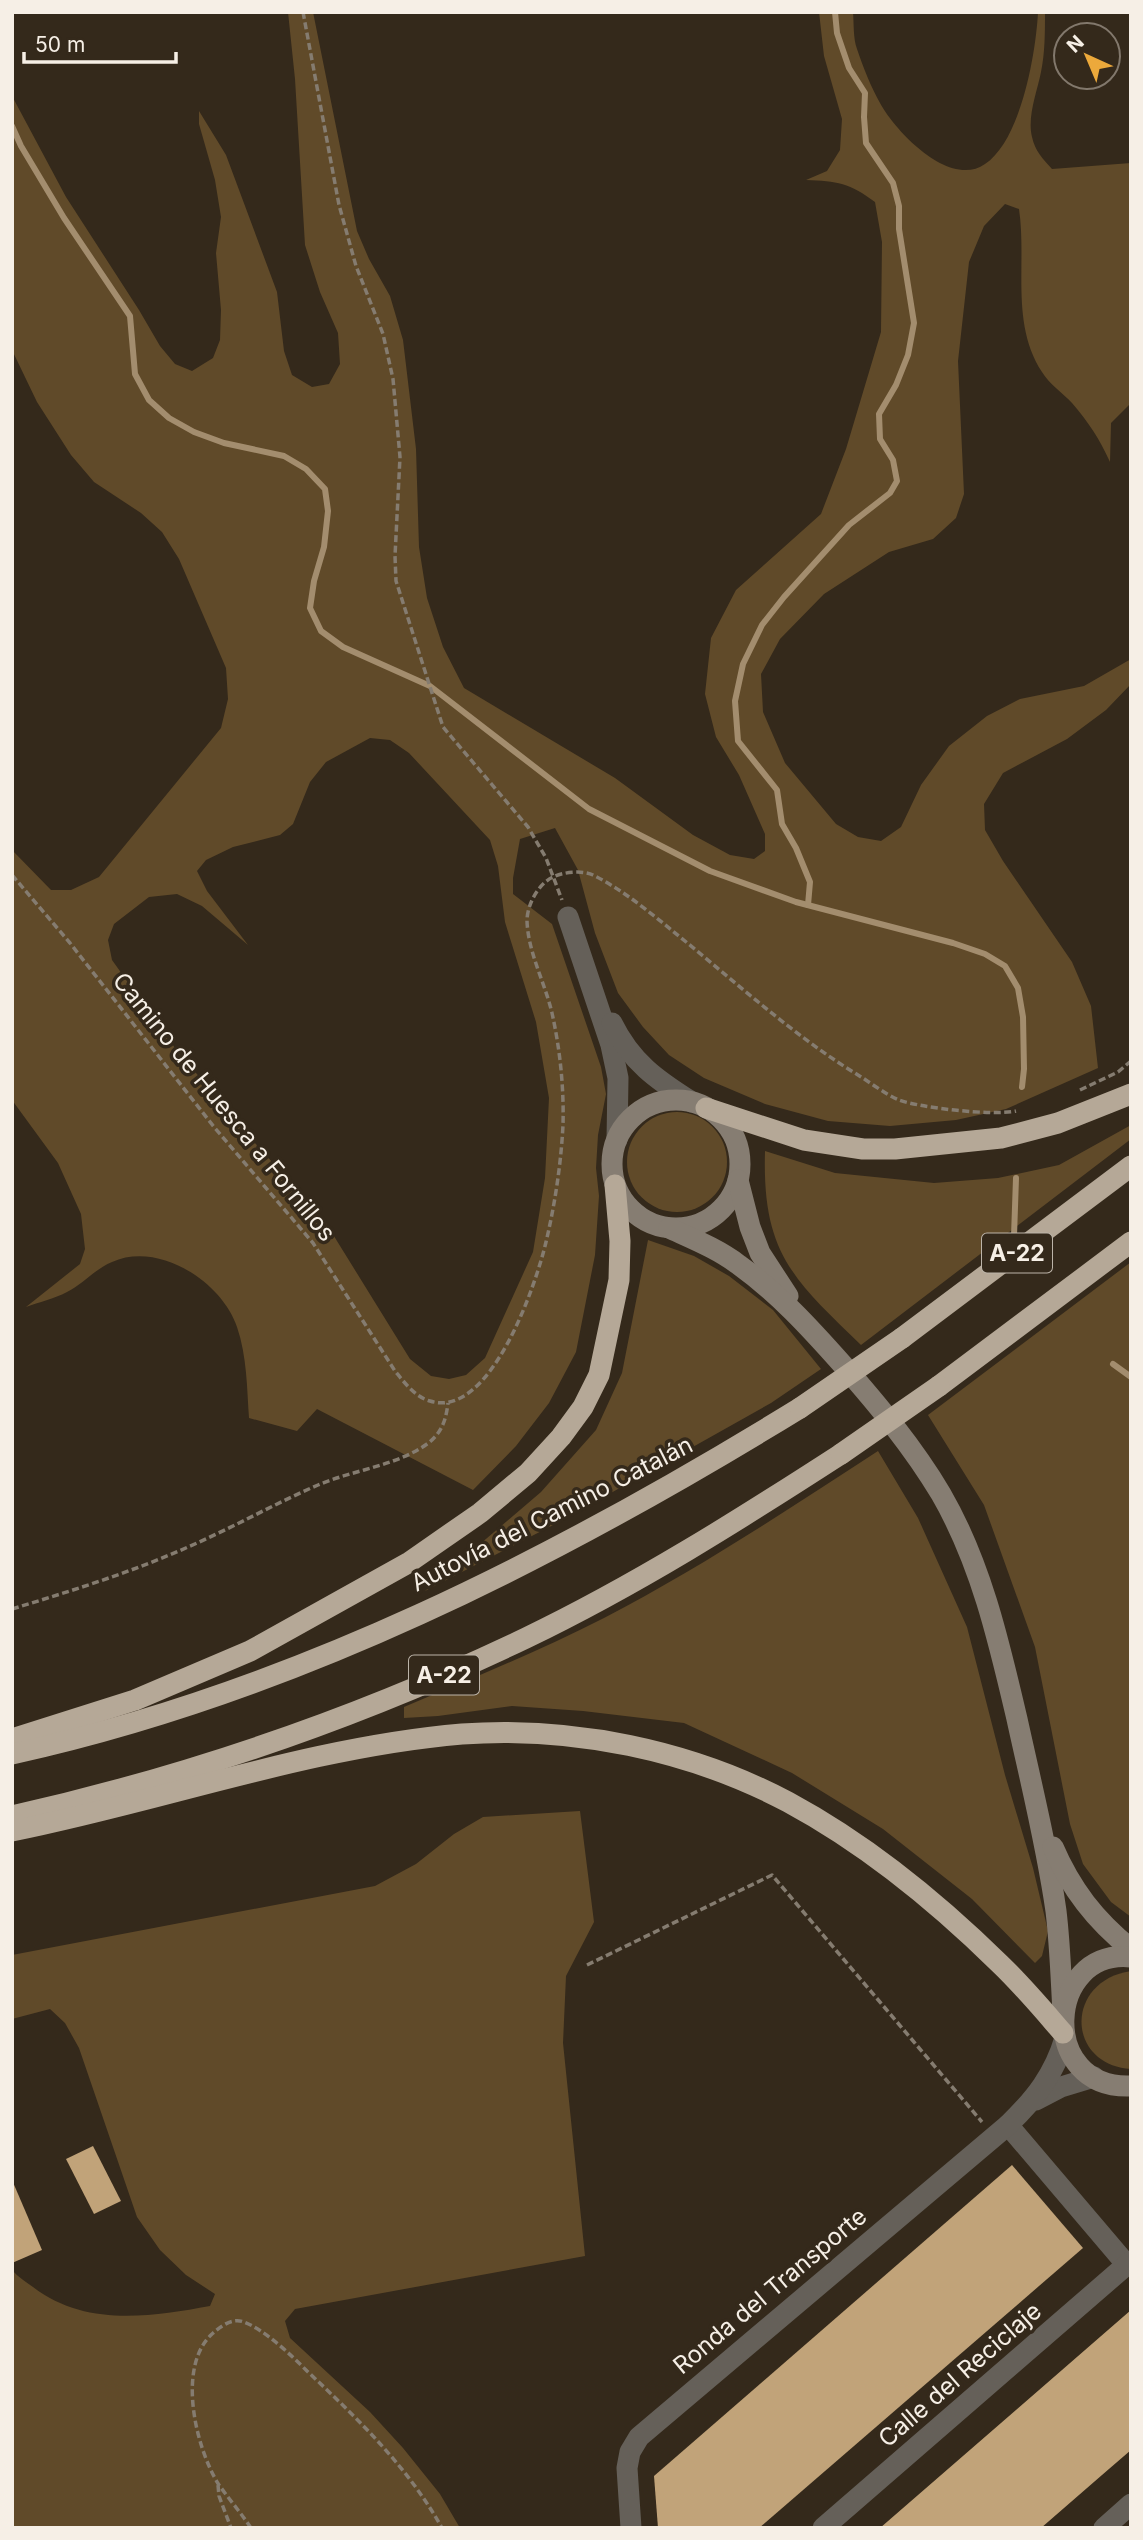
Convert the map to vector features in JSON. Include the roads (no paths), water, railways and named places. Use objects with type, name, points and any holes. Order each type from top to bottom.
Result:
[{"type":"highway","points":[[699,1105],[779,1134],[804,1140],[863,1149],[895,1149],[1001,1138],[1058,1123],[1131,1094]]},
{"type":"highway","name":"Autovía del Camino Catalán","points":[[12,1754],[72,1741],[208,1701],[345,1647],[607,1522],[800,1408],[902,1338],[1131,1166]]},
{"type":"highway","points":[[12,1739],[135,1700],[250,1651],[408,1563],[480,1513],[528,1473],[561,1437],[583,1407],[600,1375],[619,1280],[621,1241],[615,1185]]},
{"type":"highway","name":"A-22","points":[[12,1816],[181,1774],[281,1740],[432,1680],[527,1638],[657,1569],[841,1454],[939,1386],[1131,1242]]},
{"type":"highway","points":[[12,1831],[339,1753],[400,1742],[463,1734],[515,1734],[580,1738],[629,1745],[689,1761],[741,1781],[787,1802],[832,1829],[878,1860],[1002,1965],[1064,2036]]},
{"type":"main road","points":[[669,1228],[684,1228],[712,1217],[733,1195],[738,1180],[740,1162],[737,1144],[729,1128],[719,1116],[699,1105],[662,1102],[648,1107],[624,1127],[617,1140],[612,1170],[615,1185],[622,1199],[637,1215],[647,1222],[669,1228],[708,1246],[737,1264],[804,1322],[869,1395],[910,1447],[942,1496],[986,1597],[1038,1810],[1056,1910],[1064,2036],[1071,2054],[1081,2067],[1131,2095]]},
{"type":"main road","points":[[738,1180],[760,1253],[804,1322]]},
{"type":"main road","points":[[1038,1810],[1061,1865],[1080,1899],[1103,1926],[1131,1949]]},
{"type":"main road","points":[[1063,2011],[1068,1994],[1078,1979],[1091,1967],[1108,1960],[1131,1957]]},
{"type":"main road","points":[[1100,2080],[1131,2086]]},
{"type":"street","points":[[568,917],[611,1045],[618,1079],[617,1140]]},
{"type":"street","points":[[587,970],[618,1035],[635,1059],[657,1081],[699,1105]]},
{"type":"street","name":"Ronda del Transporte","points":[[631,2528],[627,2469],[630,2452],[639,2437],[1028,2105],[1050,2076],[1064,2036]]},
{"type":"street","name":"Ronda del Transporte","points":[[1028,2105],[1061,2087],[1100,2080]]},
{"type":"street","points":[[1001,2130],[1129,2263]]},
{"type":"street","name":"Calle del Reciclaje","points":[[822,2528],[1129,2263]]},
{"type":"street","points":[[1104,2528],[1131,2504]]},
{"type":"waterway","points":[[808,905],[810,882],[796,848],[782,824],[777,790],[738,741],[735,701],[743,664],[762,625],[849,525],[890,493],[897,481],[893,460],[880,439],[879,414],[896,385],[908,355],[914,323],[899,229],[899,206],[893,183],[866,143],[865,93],[849,68],[837,33],[835,12]]},
{"type":"waterway","points":[[12,126],[64,218],[130,316],[135,374],[149,400],[169,418],[194,432],[224,443],[284,456],[306,469],[325,489],[328,511],[324,547],[314,581],[310,608],[321,631],[343,647],[430,686],[589,809],[710,871],[796,902],[953,943],[985,954],[1005,966],[1018,988],[1023,1017],[1022,1087]]},
{"type":"waterway","points":[[1014,1236],[1016,1178]]},
{"type":"waterway","points":[[1113,1364],[1131,1377]]}]
